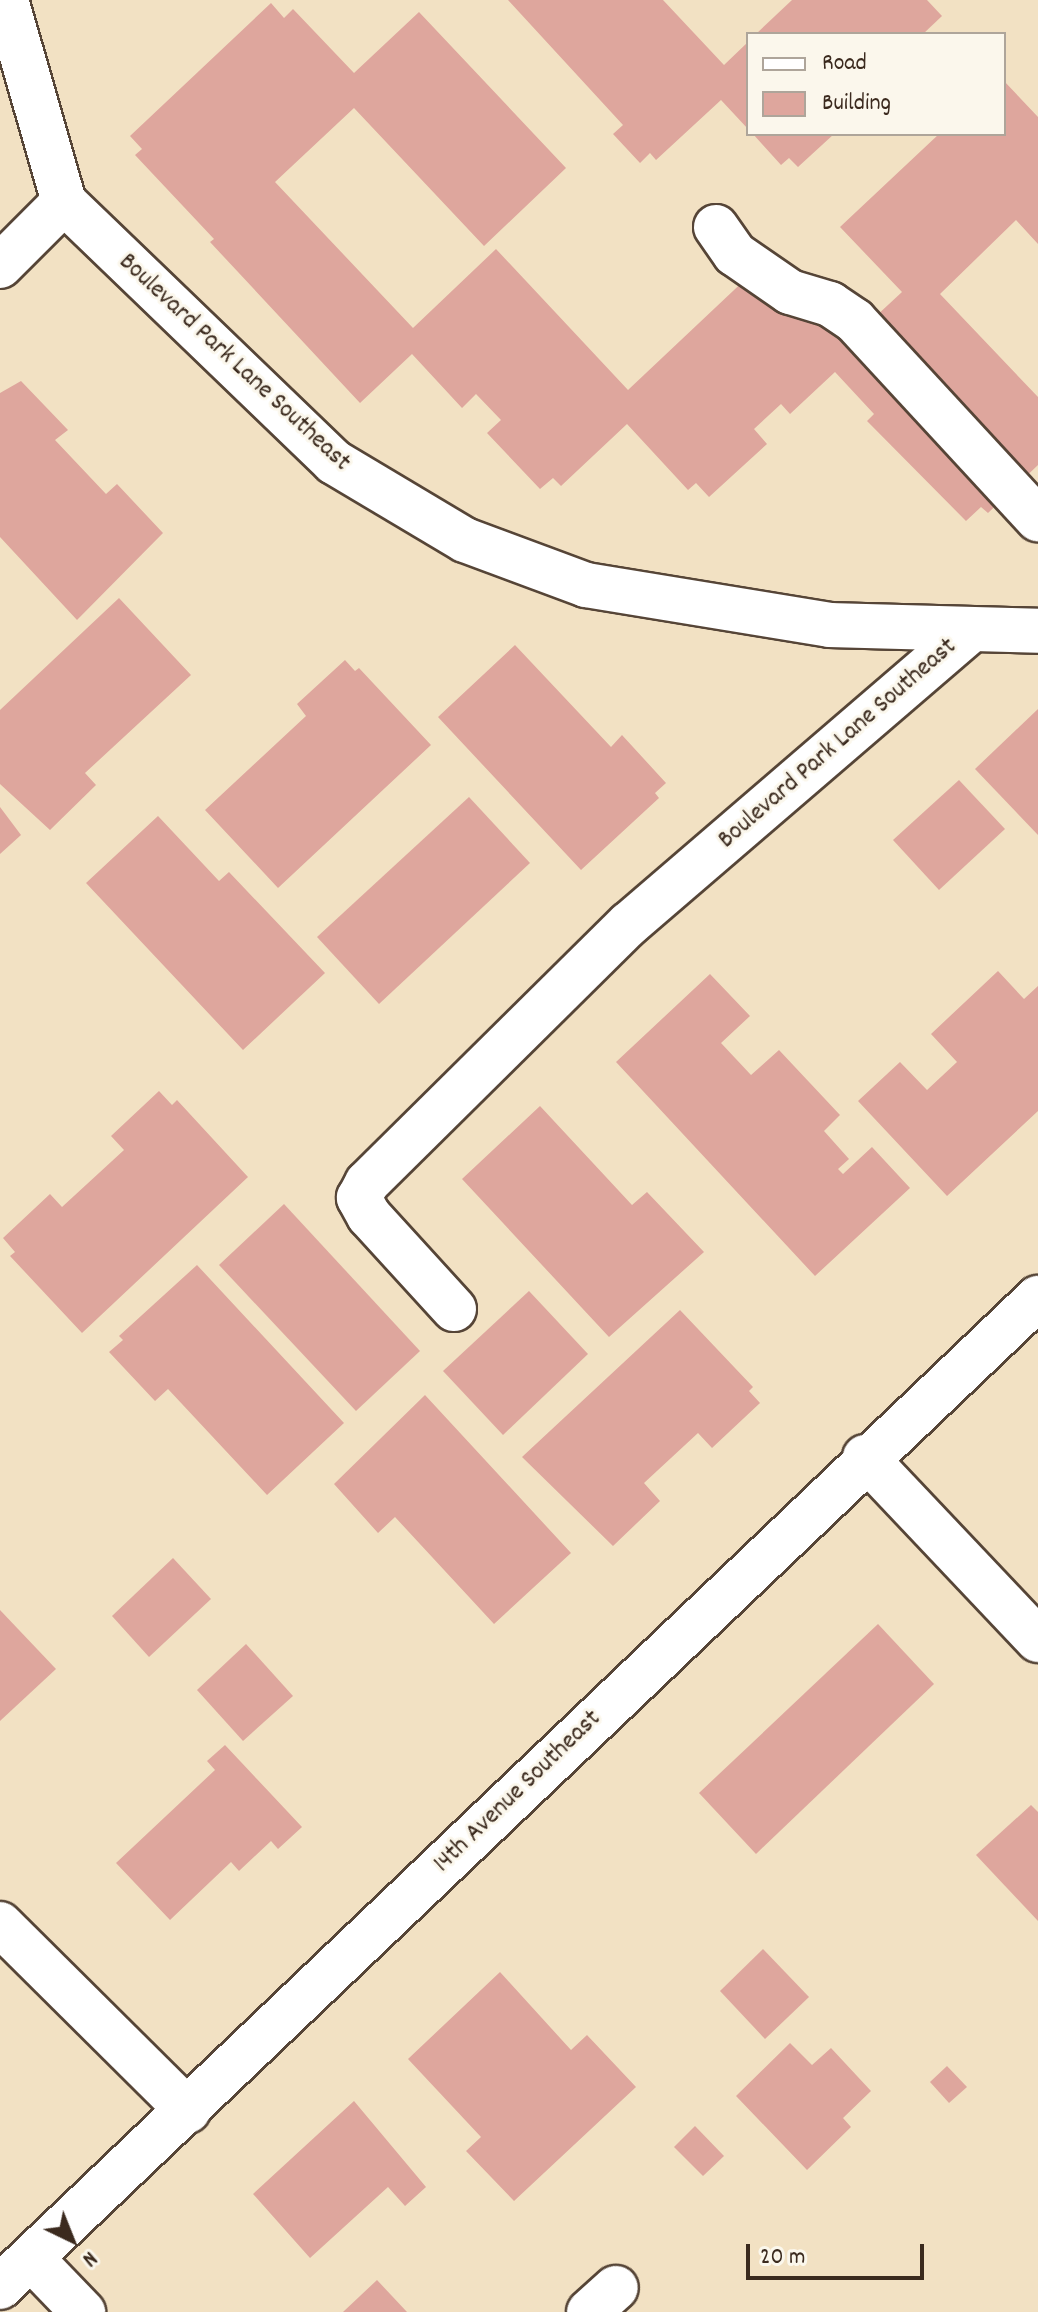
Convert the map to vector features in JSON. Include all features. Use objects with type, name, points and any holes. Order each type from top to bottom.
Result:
[{"type":"street","points":[[0,266],[64,202],[6,0]]},
{"type":"street","name":"Boulevard Park Lane Southeast","points":[[64,202],[334,462],[465,540],[586,585],[829,625],[970,631]]},
{"type":"street","points":[[716,227],[735,254],[790,292],[830,304],[855,321],[1038,519]]},
{"type":"street","points":[[970,631],[1038,631]]},
{"type":"street","name":"Boulevard Park Lane Southeast","points":[[454,1309],[359,1198],[367,1183],[629,924],[970,631]]},
{"type":"street","name":"14th Avenue Southeast","points":[[0,2287],[188,2111],[865,1457],[1038,1298]]},
{"type":"street","points":[[865,1457],[1038,1640]]},
{"type":"street","points":[[0,1924],[188,2111]]},
{"type":"street","points":[[32,2259],[83,2312]]},
{"type":"building","points":[[508,0],[663,0],[724,65],[746,44],[746,127],[721,100],[656,160],[650,153],[640,163],[613,134],[623,125]]},
{"type":"building","points":[[792,0],[927,0],[942,16],[925,32],[758,32]]},
{"type":"building","points":[[271,3],[284,18],[293,9],[354,73],[419,12],[566,168],[484,246],[354,108],[275,182],[413,328],[496,249],[628,390],[767,259],[847,343],[902,292],[840,227],[937,136],[1006,136],[1006,83],[1038,117],[1038,244],[1016,220],[940,294],[1038,397],[1038,465],[988,513],[981,507],[966,521],[867,421],[874,414],[835,372],[790,414],[781,404],[754,429],[767,444],[709,497],[696,483],[688,490],[627,424],[561,486],[553,478],[540,489],[487,433],[501,420],[476,394],[462,408],[412,354],[360,403],[210,242],[214,239],[135,155],[142,149],[130,136]]},
{"type":"building","points":[[755,136],[832,136],[798,167],[789,158],[781,165]]},
{"type":"building","points":[[21,381],[68,430],[55,440],[106,494],[117,484],[163,533],[77,620],[0,537],[0,393]]},
{"type":"building","points":[[119,598],[191,675],[85,773],[96,785],[50,830],[0,784],[0,710]]},
{"type":"building","points":[[515,645],[611,747],[622,735],[666,783],[655,793],[659,798],[581,870],[438,717]]},
{"type":"building","points":[[345,660],[355,671],[359,668],[431,745],[278,888],[205,810],[306,716],[297,704]]},
{"type":"building","points":[[1038,709],[1038,835],[975,769]]},
{"type":"building","points":[[959,780],[1005,829],[939,890],[893,840]]},
{"type":"building","points":[[469,797],[530,863],[379,1004],[317,937]]},
{"type":"building","points":[[0,807],[21,835],[0,854]]},
{"type":"building","points":[[158,816],[219,881],[229,872],[325,973],[243,1050],[86,883]]},
{"type":"building","points":[[998,971],[1024,999],[1038,986],[1038,1111],[947,1196],[858,1101],[900,1062],[927,1090],[957,1062],[931,1034]]},
{"type":"building","points":[[710,974],[750,1016],[721,1043],[751,1075],[779,1050],[840,1115],[824,1131],[849,1159],[838,1169],[843,1174],[872,1147],[910,1188],[815,1276],[616,1062]]},
{"type":"building","points":[[159,1091],[172,1105],[177,1100],[248,1177],[82,1333],[10,1256],[15,1252],[3,1238],[50,1194],[62,1207],[124,1150],[111,1136]]},
{"type":"building","points":[[540,1106],[632,1205],[647,1192],[704,1252],[609,1337],[462,1179]]},
{"type":"building","points":[[284,1204],[420,1351],[356,1411],[219,1265]]},
{"type":"building","points":[[197,1265],[344,1423],[267,1495],[168,1389],[155,1401],[109,1352],[123,1340],[119,1336]]},
{"type":"building","points":[[529,1291],[588,1354],[503,1435],[443,1371]]},
{"type":"building","points":[[680,1310],[753,1387],[749,1391],[760,1403],[712,1448],[698,1433],[644,1483],[660,1501],[613,1546],[522,1457]]},
{"type":"building","points":[[425,1395],[571,1553],[494,1624],[395,1517],[378,1533],[334,1484]]},
{"type":"building","points":[[173,1558],[211,1599],[149,1657],[112,1616]]},
{"type":"building","points":[[0,1610],[56,1669],[0,1721]]},
{"type":"building","points":[[878,1624],[934,1684],[756,1854],[699,1793]]},
{"type":"building","points":[[246,1644],[293,1696],[243,1741],[197,1690]]},
{"type":"building","points":[[225,1745],[302,1827],[278,1849],[271,1841],[239,1871],[231,1862],[170,1920],[116,1863],[215,1770],[207,1761]]},
{"type":"building","points":[[1031,1805],[1038,1812],[1038,1921],[976,1855]]},
{"type":"building","points":[[763,1949],[809,1997],[765,2039],[720,1991]]},
{"type":"building","points":[[500,1972],[571,2050],[587,2035],[636,2087],[514,2201],[466,2151],[481,2137],[408,2059]]},
{"type":"building","points":[[790,2043],[812,2065],[831,2048],[871,2091],[843,2118],[851,2127],[807,2170],[736,2096]]},
{"type":"building","points":[[947,2066],[967,2087],[949,2103],[930,2082]]},
{"type":"building","points":[[354,2101],[426,2187],[405,2206],[388,2187],[310,2258],[253,2194]]},
{"type":"building","points":[[695,2126],[724,2156],[703,2176],[674,2147]]},
{"type":"building","points":[[377,2280],[407,2312],[343,2312]]}]
